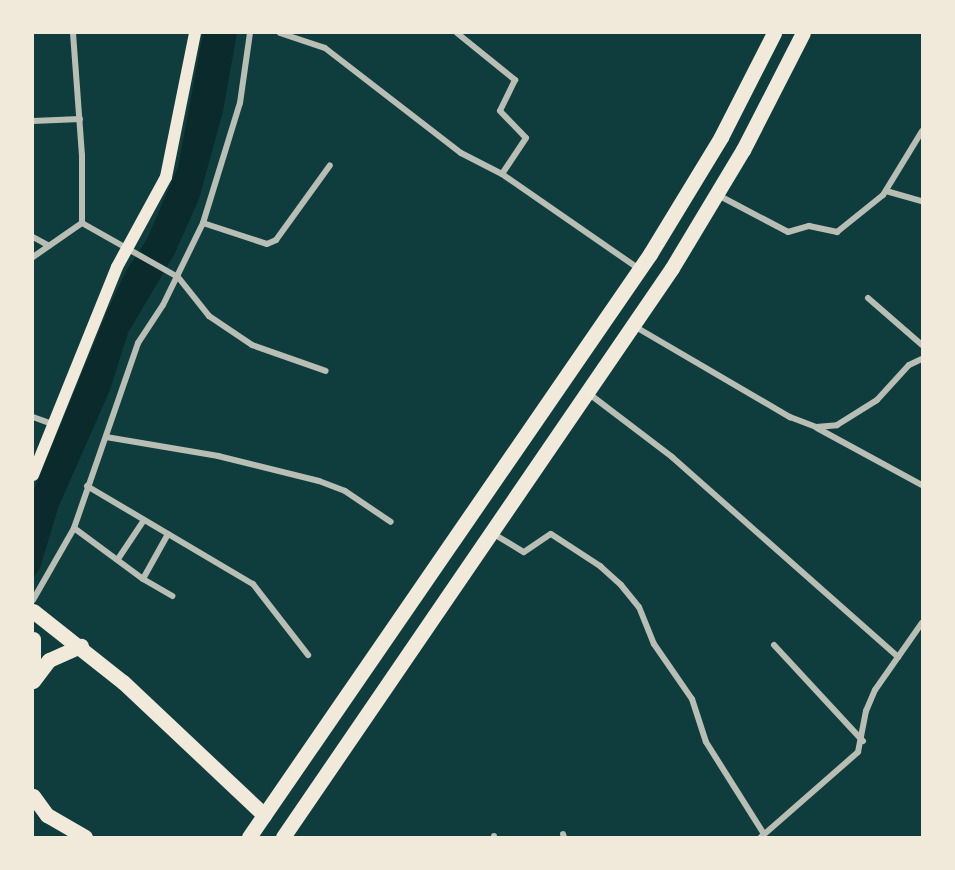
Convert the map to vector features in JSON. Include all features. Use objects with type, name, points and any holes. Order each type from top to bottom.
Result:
[{"type":"main road","points":[[33,475],[52,424],[127,249],[166,177],[195,33]]},
{"type":"main road","points":[[249,837],[640,269],[721,137],[774,33]]},
{"type":"main road","points":[[283,837],[633,325],[716,194],[803,33]]},
{"type":"main road","points":[[420,588],[441,603]]},
{"type":"main road","points":[[33,611],[81,646],[264,815]]},
{"type":"main road","points":[[33,639],[33,661]]},
{"type":"main road","points":[[33,681],[49,660],[81,646]]},
{"type":"main road","points":[[33,796],[47,815],[85,837]]},
{"type":"street","points":[[73,33],[80,119],[82,223]]},
{"type":"street","points":[[33,600],[74,528],[138,344],[178,277],[203,223],[240,103],[250,33]]},
{"type":"street","points":[[280,33],[325,48],[461,153],[502,174],[640,269]]},
{"type":"street","points":[[457,33],[515,80],[501,111],[526,138],[502,174]]},
{"type":"street","points":[[33,121],[80,119]]},
{"type":"street","points":[[716,194],[788,232],[809,226],[837,232],[886,191],[922,131]]},
{"type":"street","points":[[203,223],[267,244],[276,240],[330,165]]},
{"type":"street","points":[[886,191],[922,201]]},
{"type":"street","points":[[82,223],[178,277],[209,316],[252,345],[326,371]]},
{"type":"street","points":[[33,257],[82,223]]},
{"type":"street","points":[[33,237],[49,246]]},
{"type":"street","points":[[868,297],[922,345]]},
{"type":"street","points":[[633,325],[790,417],[816,427],[922,484]]},
{"type":"street","points":[[816,427],[837,425],[877,400],[909,365],[922,359]]},
{"type":"street","points":[[587,392],[672,457],[898,657]]},
{"type":"street","points":[[33,417],[52,424]]},
{"type":"street","points":[[106,436],[184,449],[319,481],[345,490],[391,522]]},
{"type":"street","points":[[87,486],[253,584],[308,656]]},
{"type":"street","points":[[118,559],[144,520]]},
{"type":"street","points":[[74,528],[143,579],[173,596]]},
{"type":"street","points":[[490,532],[524,552],[551,534],[600,566],[621,585],[639,607],[654,644],[692,699],[706,742],[762,836],[836,776],[858,752],[863,741],[866,711],[898,657],[922,623]]},
{"type":"street","points":[[143,579],[168,534]]},
{"type":"street","points":[[774,645],[863,741]]},
{"type":"water","points":[[203,33],[237,33],[223,111],[199,199],[174,255],[128,333],[110,390],[58,508],[40,568],[33,578],[33,492],[107,312],[126,271],[147,239],[178,167]]}]
